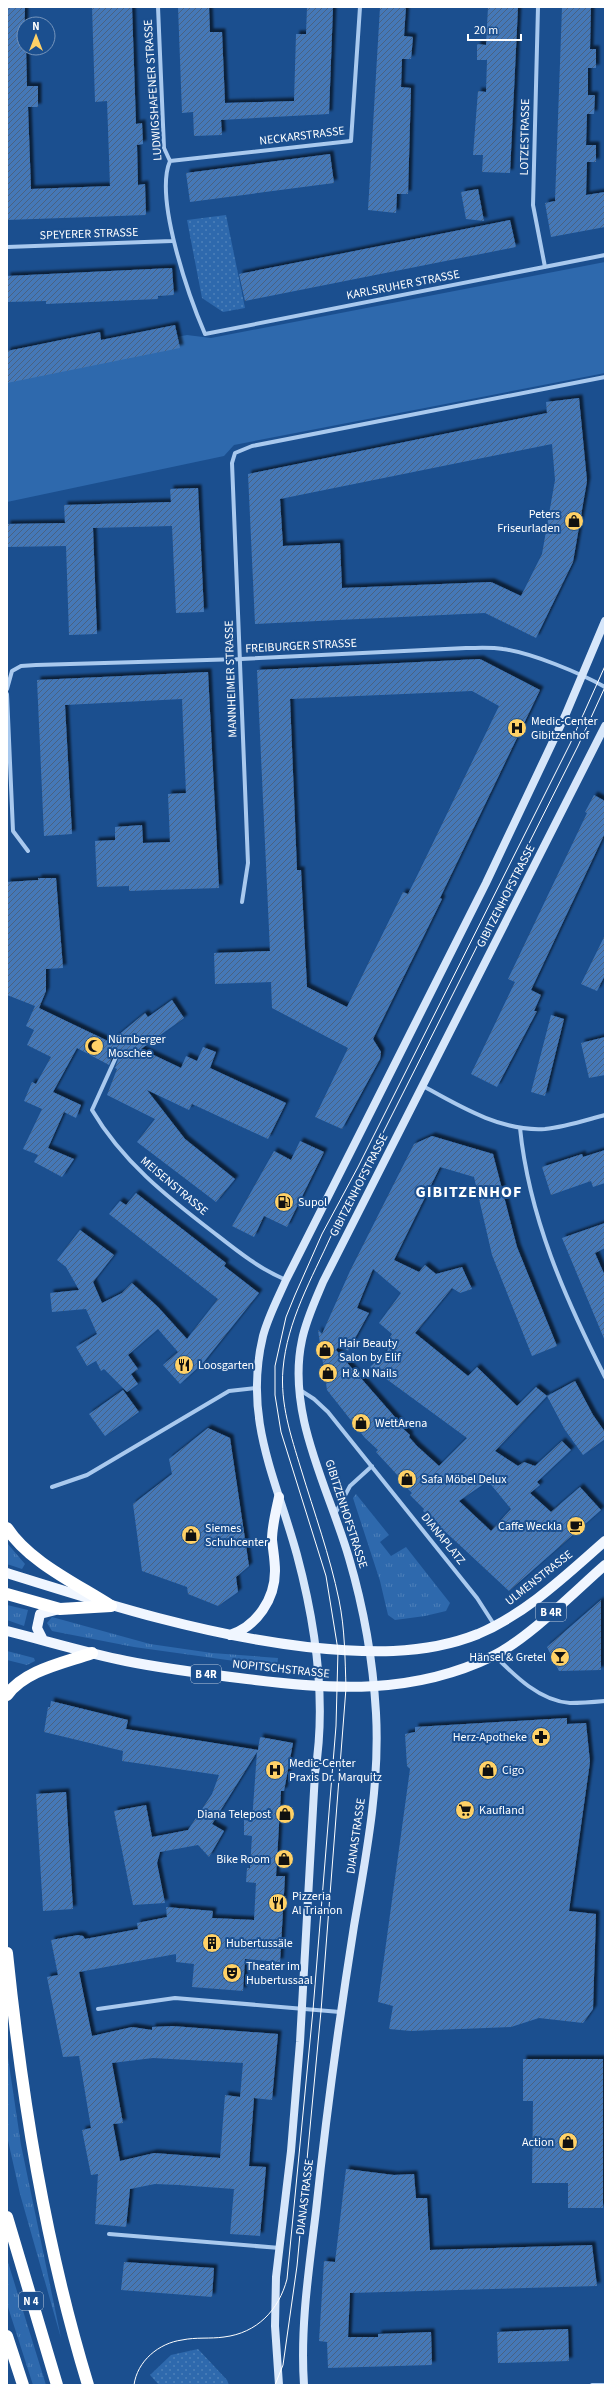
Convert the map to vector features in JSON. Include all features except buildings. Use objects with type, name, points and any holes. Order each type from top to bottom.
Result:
[{"type":"highway","points":[[7,1528],[18,1542],[38,1561],[111,1606]]},
{"type":"highway","points":[[7,1594],[60,1609],[111,1606]]},
{"type":"highway","points":[[7,1695],[16,1685],[33,1674],[92,1653]]},
{"type":"highway","points":[[7,1953],[23,2089],[42,2202],[88,2385]]},
{"type":"highway","name":"N 4","points":[[7,2217],[57,2385]]},
{"type":"highway","points":[[7,2336],[22,2385]]},
{"type":"main road","name":"GIBITZENHOFSTRASSE","points":[[320,1688],[317,1648],[302,1577],[260,1433],[257,1388],[263,1336],[286,1280],[486,883],[583,676],[605,621]]},
{"type":"main road","name":"GIBITZENHOFSTRASSE","points":[[374,1686],[370,1652],[358,1590],[309,1436],[300,1390],[301,1347],[312,1308],[605,726]]},
{"type":"main road","points":[[229,1635],[250,1625],[270,1596],[275,1572],[272,1539],[278,1497]]},
{"type":"main road","name":"ULMENSTRASSE","points":[[370,1652],[434,1647],[466,1638],[495,1626],[539,1598],[605,1541]]},
{"type":"main road","name":"B 4R","points":[[374,1686],[409,1682],[439,1676],[495,1655],[525,1634],[605,1565]]},
{"type":"main road","name":"B 4R","points":[[7,1573],[111,1606]]},
{"type":"main road","name":"NOPITSCHSTRASSE","points":[[111,1606],[165,1621],[229,1635],[317,1648],[370,1652]]},
{"type":"main road","points":[[42,1640],[38,1628],[40,1614],[60,1609]]},
{"type":"main road","name":"B 4R","points":[[7,1631],[92,1653]]},
{"type":"main road","name":"NOPITSCHSTRASSE","points":[[92,1653],[180,1670],[320,1688],[374,1686]]},
{"type":"main road","name":"DIANASTRASSE","points":[[304,2385],[303,2343],[306,2295],[340,2012],[375,1783],[377,1726],[374,1686]]},
{"type":"main road","name":"DIANASTRASSE","points":[[279,2385],[275,2317],[280,2248],[291,2151],[300,2042],[300,2009],[315,1774],[320,1745],[320,1688]]},
{"type":"street","name":"LUDWIGSHAFENER STRASSE","points":[[158,7],[164,148],[170,161],[165,172],[172,241],[181,263],[190,298],[205,334]]},
{"type":"street","name":"NECKARSTRASSE","points":[[170,161],[351,141],[360,7]]},
{"type":"street","name":"LOTZESTRASSE","points":[[538,7],[533,205],[545,267]]},
{"type":"street","name":"SPEYERER STRASSE","points":[[7,247],[172,241]]},
{"type":"street","name":"KARLSRUHER STRASSE","points":[[205,334],[605,255]]},
{"type":"street","name":"MANNHEIMER STRASSE","points":[[242,902],[248,863],[232,463],[234,454],[238,451],[259,445],[605,377]]},
{"type":"street","name":"FREIBURGER STRASSE","points":[[7,689],[12,671],[21,666],[241,659],[466,648],[503,649],[583,676],[605,687]]},
{"type":"street","points":[[7,694],[13,831],[28,851]]},
{"type":"street","name":"MEISENSTRASSE","points":[[116,1057],[92,1110],[104,1131],[138,1171],[174,1201],[258,1266],[286,1280]]},
{"type":"street","points":[[423,1086],[487,1118],[520,1128],[545,1129],[605,1115]]},
{"type":"street","points":[[520,1128],[522,1150],[536,1215],[564,1291],[605,1377]]},
{"type":"street","points":[[52,1487],[87,1475],[229,1391],[257,1388]]},
{"type":"street","name":"DIANAPLATZ","points":[[300,1390],[314,1399],[328,1412],[485,1609],[495,1626]]},
{"type":"street","points":[[334,1514],[350,1486],[372,1466]]},
{"type":"street","points":[[495,1655],[534,1690],[550,1698],[570,1703],[605,1701]]},
{"type":"street","points":[[98,2009],[175,1998],[340,2012]]},
{"type":"street","points":[[109,2234],[280,2248]]},
{"type":"street","points":[[592,2385],[605,2385]]},
{"type":"green space","points":[[226,215],[245,308],[223,312],[202,298],[187,220]]},
{"type":"green space","points":[[605,262],[605,373],[234,445],[224,456],[7,502],[7,370],[187,335],[211,338]]},
{"type":"green space","points":[[356,1494],[389,1535],[380,1542],[391,1556],[406,1547],[450,1603],[446,1611],[425,1616],[395,1620],[388,1615],[380,1581],[353,1498]]},
{"type":"green space","points":[[7,1543],[25,1564],[22,1569],[7,1564]]},
{"type":"green space","points":[[7,1605],[28,1610],[24,1626],[7,1620]]},
{"type":"green space","points":[[52,1617],[150,1644],[212,1653],[278,1658],[277,1667],[134,1647],[52,1631],[47,1623]]},
{"type":"green space","points":[[7,1651],[34,1658],[35,1661],[27,1665],[7,1660]]},
{"type":"green space","points":[[7,2051],[21,2145],[61,2338],[20,2194],[7,2136]]},
{"type":"green space","points":[[7,2259],[46,2385],[33,2385],[7,2304]]},
{"type":"green space","points":[[198,2349],[227,2380],[229,2385],[159,2385],[150,2375],[171,2355]]},
{"type":"tram line","points":[[134,2385],[136,2376],[144,2361],[157,2349],[165,2345],[187,2339],[219,2338],[236,2335],[247,2331],[256,2325],[272,2310],[278,2301],[287,2279],[313,2010],[336,1726],[338,1650],[326,1576],[281,1432],[275,1395],[275,1366],[286,1317],[322,1234],[358,1167],[570,744],[605,666]]},
{"type":"tram line","points":[[275,2385],[283,2365],[297,2266],[321,2011],[346,1688],[344,1633],[339,1600],[287,1420],[283,1395],[285,1351],[301,1300],[331,1236],[578,746],[605,687]]},
{"type":"place","name":"Peters Friseurladen","points":[[574,521]]},
{"type":"place","name":"Medic-Center Gibitzenhof","points":[[517,728]]},
{"type":"place","name":"Nürnberger Moschee","points":[[94,1046]]},
{"type":"place","name":"Supol","points":[[284,1202]]},
{"type":"place","name":"Hair Beauty Salon by Elif","points":[[325,1350]]},
{"type":"place","name":"Loosgarten","points":[[184,1365]]},
{"type":"place","name":"H & N Nails","points":[[328,1373]]},
{"type":"place","name":"WettArena","points":[[361,1423]]},
{"type":"place","name":"Safa Möbel Delux","points":[[407,1479]]},
{"type":"place","name":"Caffe Weckla","points":[[576,1526]]},
{"type":"place","name":"Siemes Schuhcenter","points":[[191,1535]]},
{"type":"place","name":"Hänsel & Gretel","points":[[560,1657]]},
{"type":"place","name":"Herz-Apotheke","points":[[541,1737]]},
{"type":"place","name":"Medic-Center Praxis Dr. Marquitz","points":[[275,1770]]},
{"type":"place","name":"Cigo","points":[[488,1770]]},
{"type":"place","name":"Kaufland","points":[[465,1810]]},
{"type":"place","name":"Diana Telepost","points":[[285,1814]]},
{"type":"place","name":"Bike Room","points":[[284,1859]]},
{"type":"place","name":"Pizzeria Al Trianon","points":[[278,1903]]},
{"type":"place","name":"Hubertussäle","points":[[212,1943]]},
{"type":"place","name":"Theater im Hubertussaal","points":[[232,1973]]},
{"type":"place","name":"Action","points":[[568,2142]]},
{"type":"district","name":"GIBITZENHOF","points":[[469,1192]]}]
